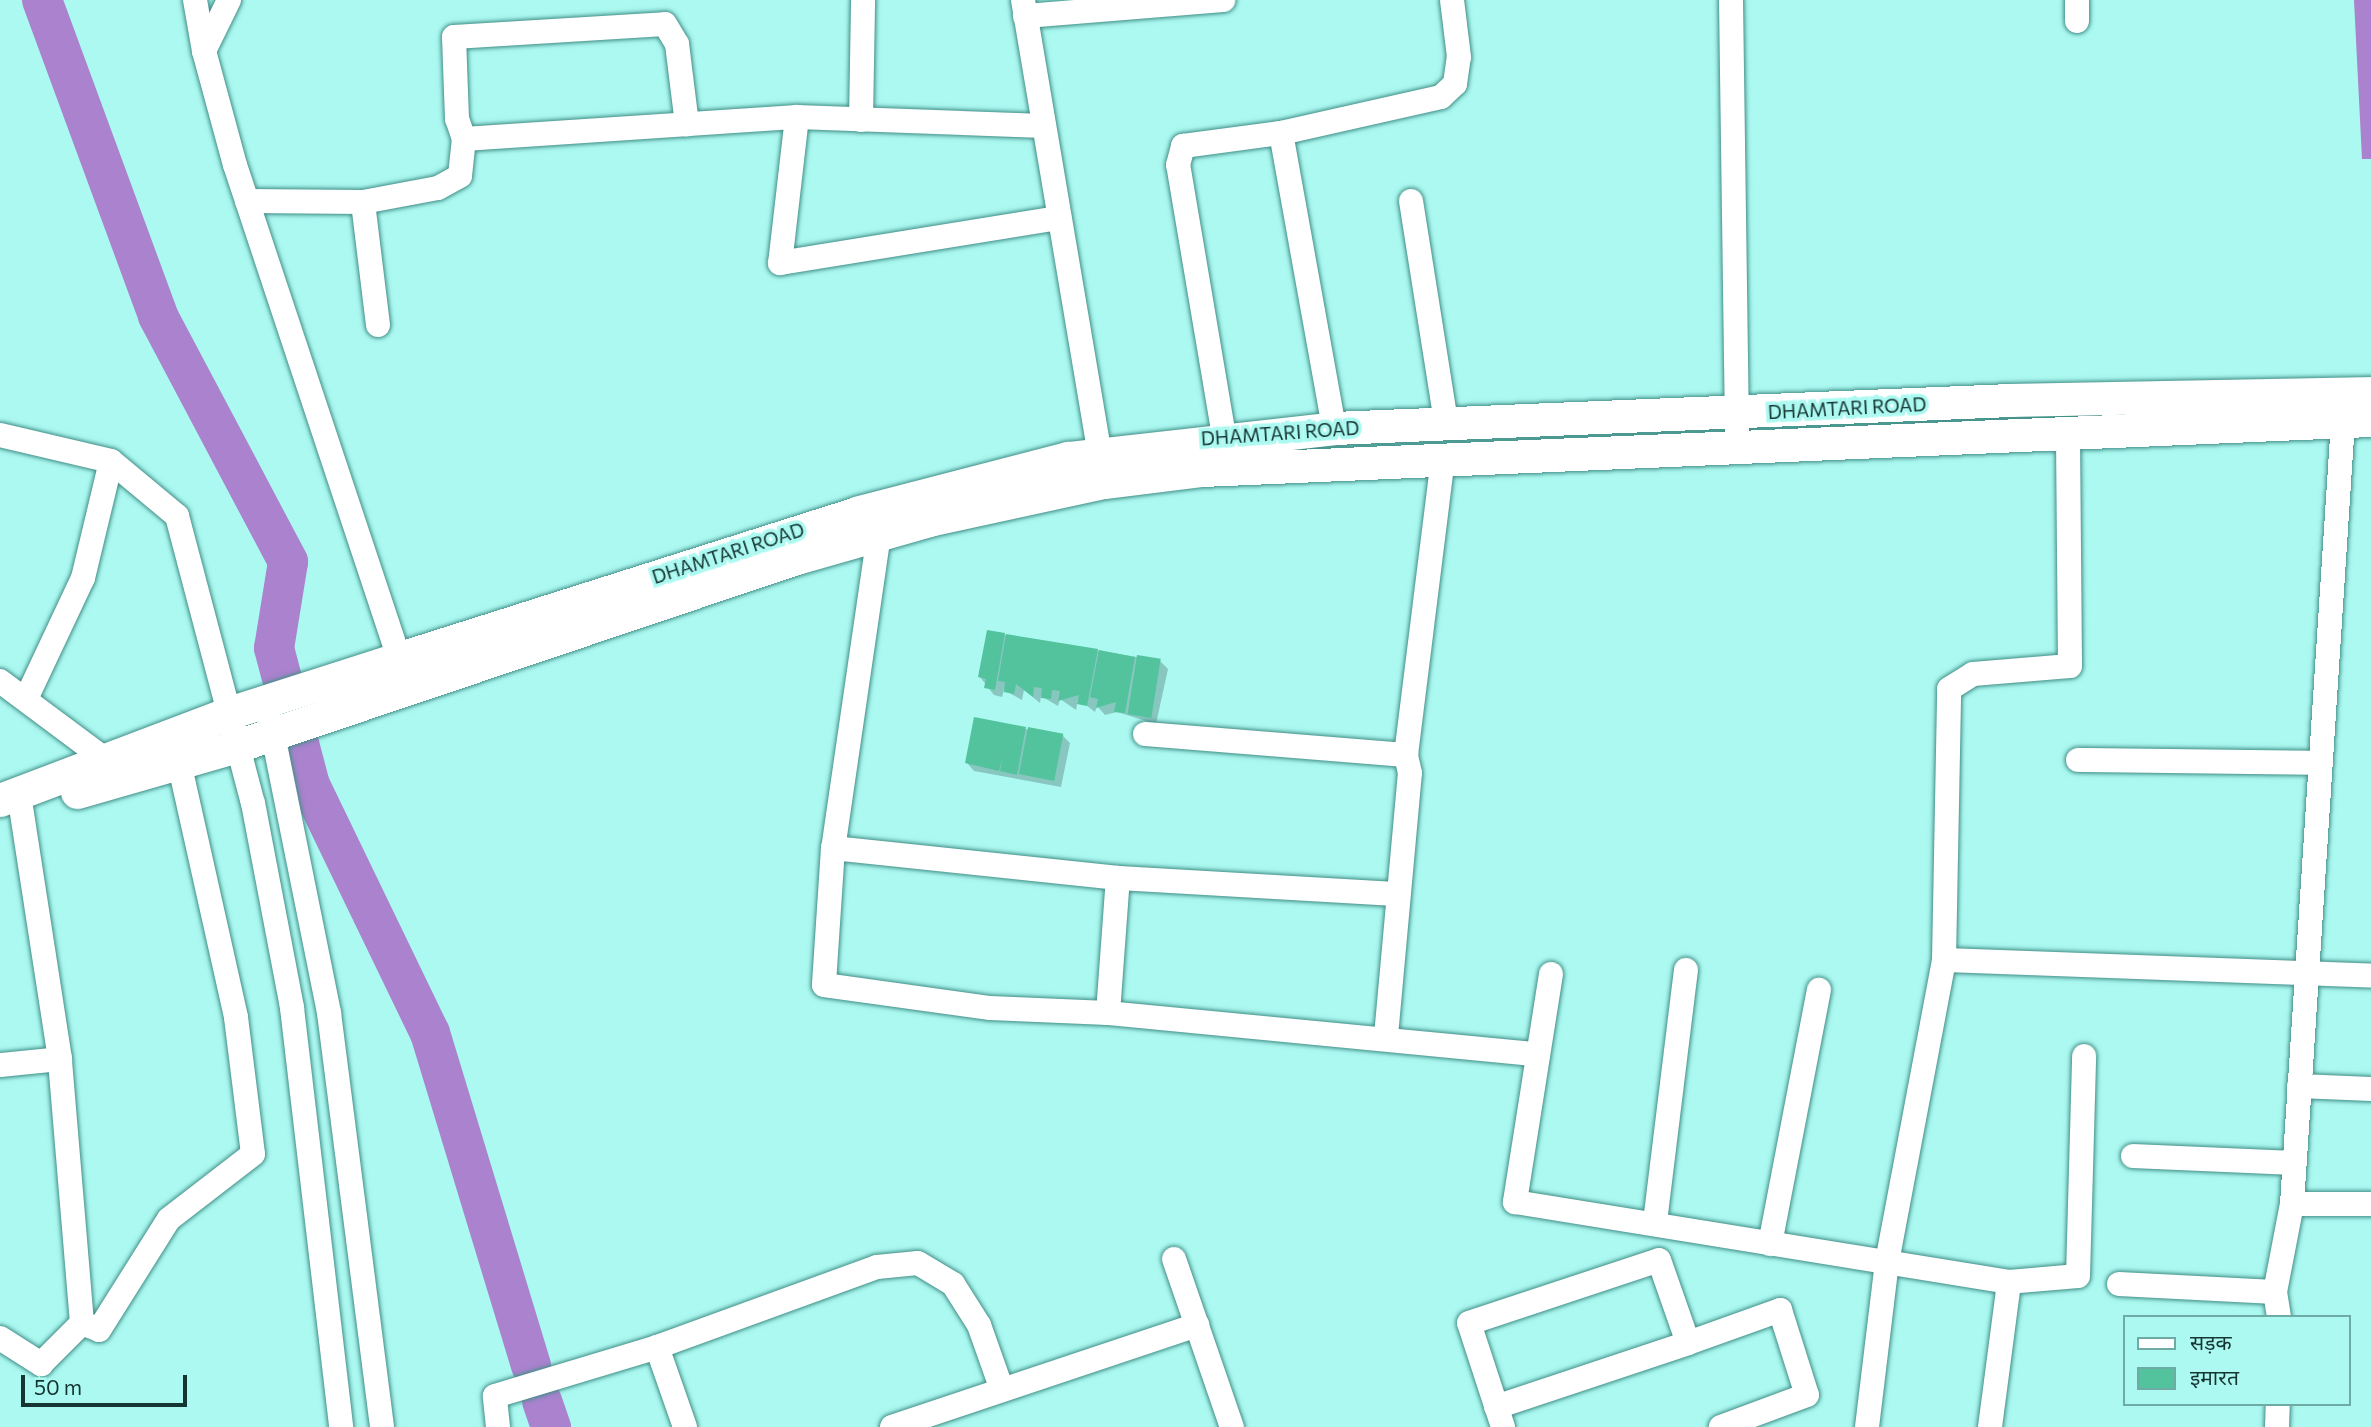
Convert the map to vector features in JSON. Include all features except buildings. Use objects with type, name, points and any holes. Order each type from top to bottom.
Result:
[{"type":"main road","name":"DHAMTARI ROAD","points":[[405,673],[859,512],[1101,468],[1224,436],[1335,428],[2371,393]]},
{"type":"main road","points":[[11,806],[106,760],[229,713],[271,716],[405,673],[1101,468],[1202,470],[2357,421]]},
{"type":"main road","points":[[11,806],[237,746],[271,716]]},
{"type":"street","points":[[195,0],[204,51],[247,201],[405,673]]},
{"type":"street","points":[[204,51],[229,0]]},
{"type":"street","points":[[861,120],[863,0]]},
{"type":"street","points":[[1101,468],[1024,8],[1223,0]]},
{"type":"street","points":[[1224,436],[1178,165],[1183,146],[1281,133],[1440,97],[1455,84],[1460,57],[1452,0]]},
{"type":"street","points":[[1731,0],[1737,446]]},
{"type":"street","points":[[247,201],[363,202],[452,182],[460,176],[464,139],[457,119],[454,37],[664,24],[677,44],[687,124]]},
{"type":"street","points":[[797,117],[780,263],[1059,218]]},
{"type":"street","points":[[464,139],[797,117],[1044,126]]},
{"type":"street","points":[[1281,133],[1335,428]]},
{"type":"street","points":[[1411,201],[1446,424]]},
{"type":"street","points":[[363,202],[378,325]]},
{"type":"street","points":[[2279,1315],[2276,1292],[2292,1204],[2320,763],[2357,421]]},
{"type":"street","points":[[1867,1427],[1887,1262],[1944,960],[1949,689],[1973,674],[2070,666],[2068,432]]},
{"type":"street","points":[[0,435],[111,461],[177,516],[237,746],[292,1008],[341,1427]]},
{"type":"street","points":[[1386,1036],[1406,755],[1443,459]]},
{"type":"street","points":[[26,699],[83,578],[111,461]]},
{"type":"street","points":[[879,534],[833,848],[824,985],[990,1008],[1108,1013],[1386,1036],[1537,1054]]},
{"type":"street","points":[[0,681],[106,760]]},
{"type":"street","points":[[271,716],[329,1013],[382,1427]]},
{"type":"street","points":[[1144,734],[1406,755]]},
{"type":"street","points":[[2078,760],[2320,763]]},
{"type":"street","points":[[82,1323],[99,1331],[169,1219],[253,1154],[236,1017],[179,762]]},
{"type":"street","points":[[0,1338],[41,1364],[82,1323],[60,1059],[11,806]]},
{"type":"street","points":[[833,848],[1118,878],[1397,894]]},
{"type":"street","points":[[1108,1013],[1118,878]]},
{"type":"street","points":[[1944,960],[2371,976]]},
{"type":"street","points":[[1655,1222],[1686,970]]},
{"type":"street","points":[[1551,974],[1514,1202],[1655,1222],[1770,1244],[2009,1282],[2078,1276],[2084,1056]]},
{"type":"street","points":[[1770,1244],[1819,990]]},
{"type":"street","points":[[0,1065],[60,1059]]},
{"type":"street","points":[[2299,1086],[2371,1089]]},
{"type":"street","points":[[2133,1156],[2294,1163]]},
{"type":"street","points":[[2292,1204],[2371,1203]]},
{"type":"street","points":[[1174,1259],[1232,1427]]},
{"type":"street","points":[[1688,1343],[1660,1260],[1580,1283],[1469,1323],[1499,1417],[1780,1310],[1807,1395],[1721,1427]]},
{"type":"street","points":[[498,1427],[495,1396],[657,1347],[877,1267],[918,1263],[953,1284],[979,1325],[1001,1387]]},
{"type":"street","points":[[1990,1427],[2009,1282]]},
{"type":"street","points":[[2119,1284],[2276,1292]]},
{"type":"street","points":[[892,1427],[1001,1387],[1197,1325]]},
{"type":"street","points":[[657,1347],[685,1427]]},
{"type":"street","points":[[2277,1427],[2278,1406]]},
{"type":"shaded area","points":[[2354,0],[2371,0],[2371,159],[2362,159]]},
{"type":"waterway","points":[[42,0],[158,316],[288,562],[274,648],[310,785],[430,1033],[531,1366]]},
{"type":"waterway","points":[[542,1401],[551,1427]]}]
